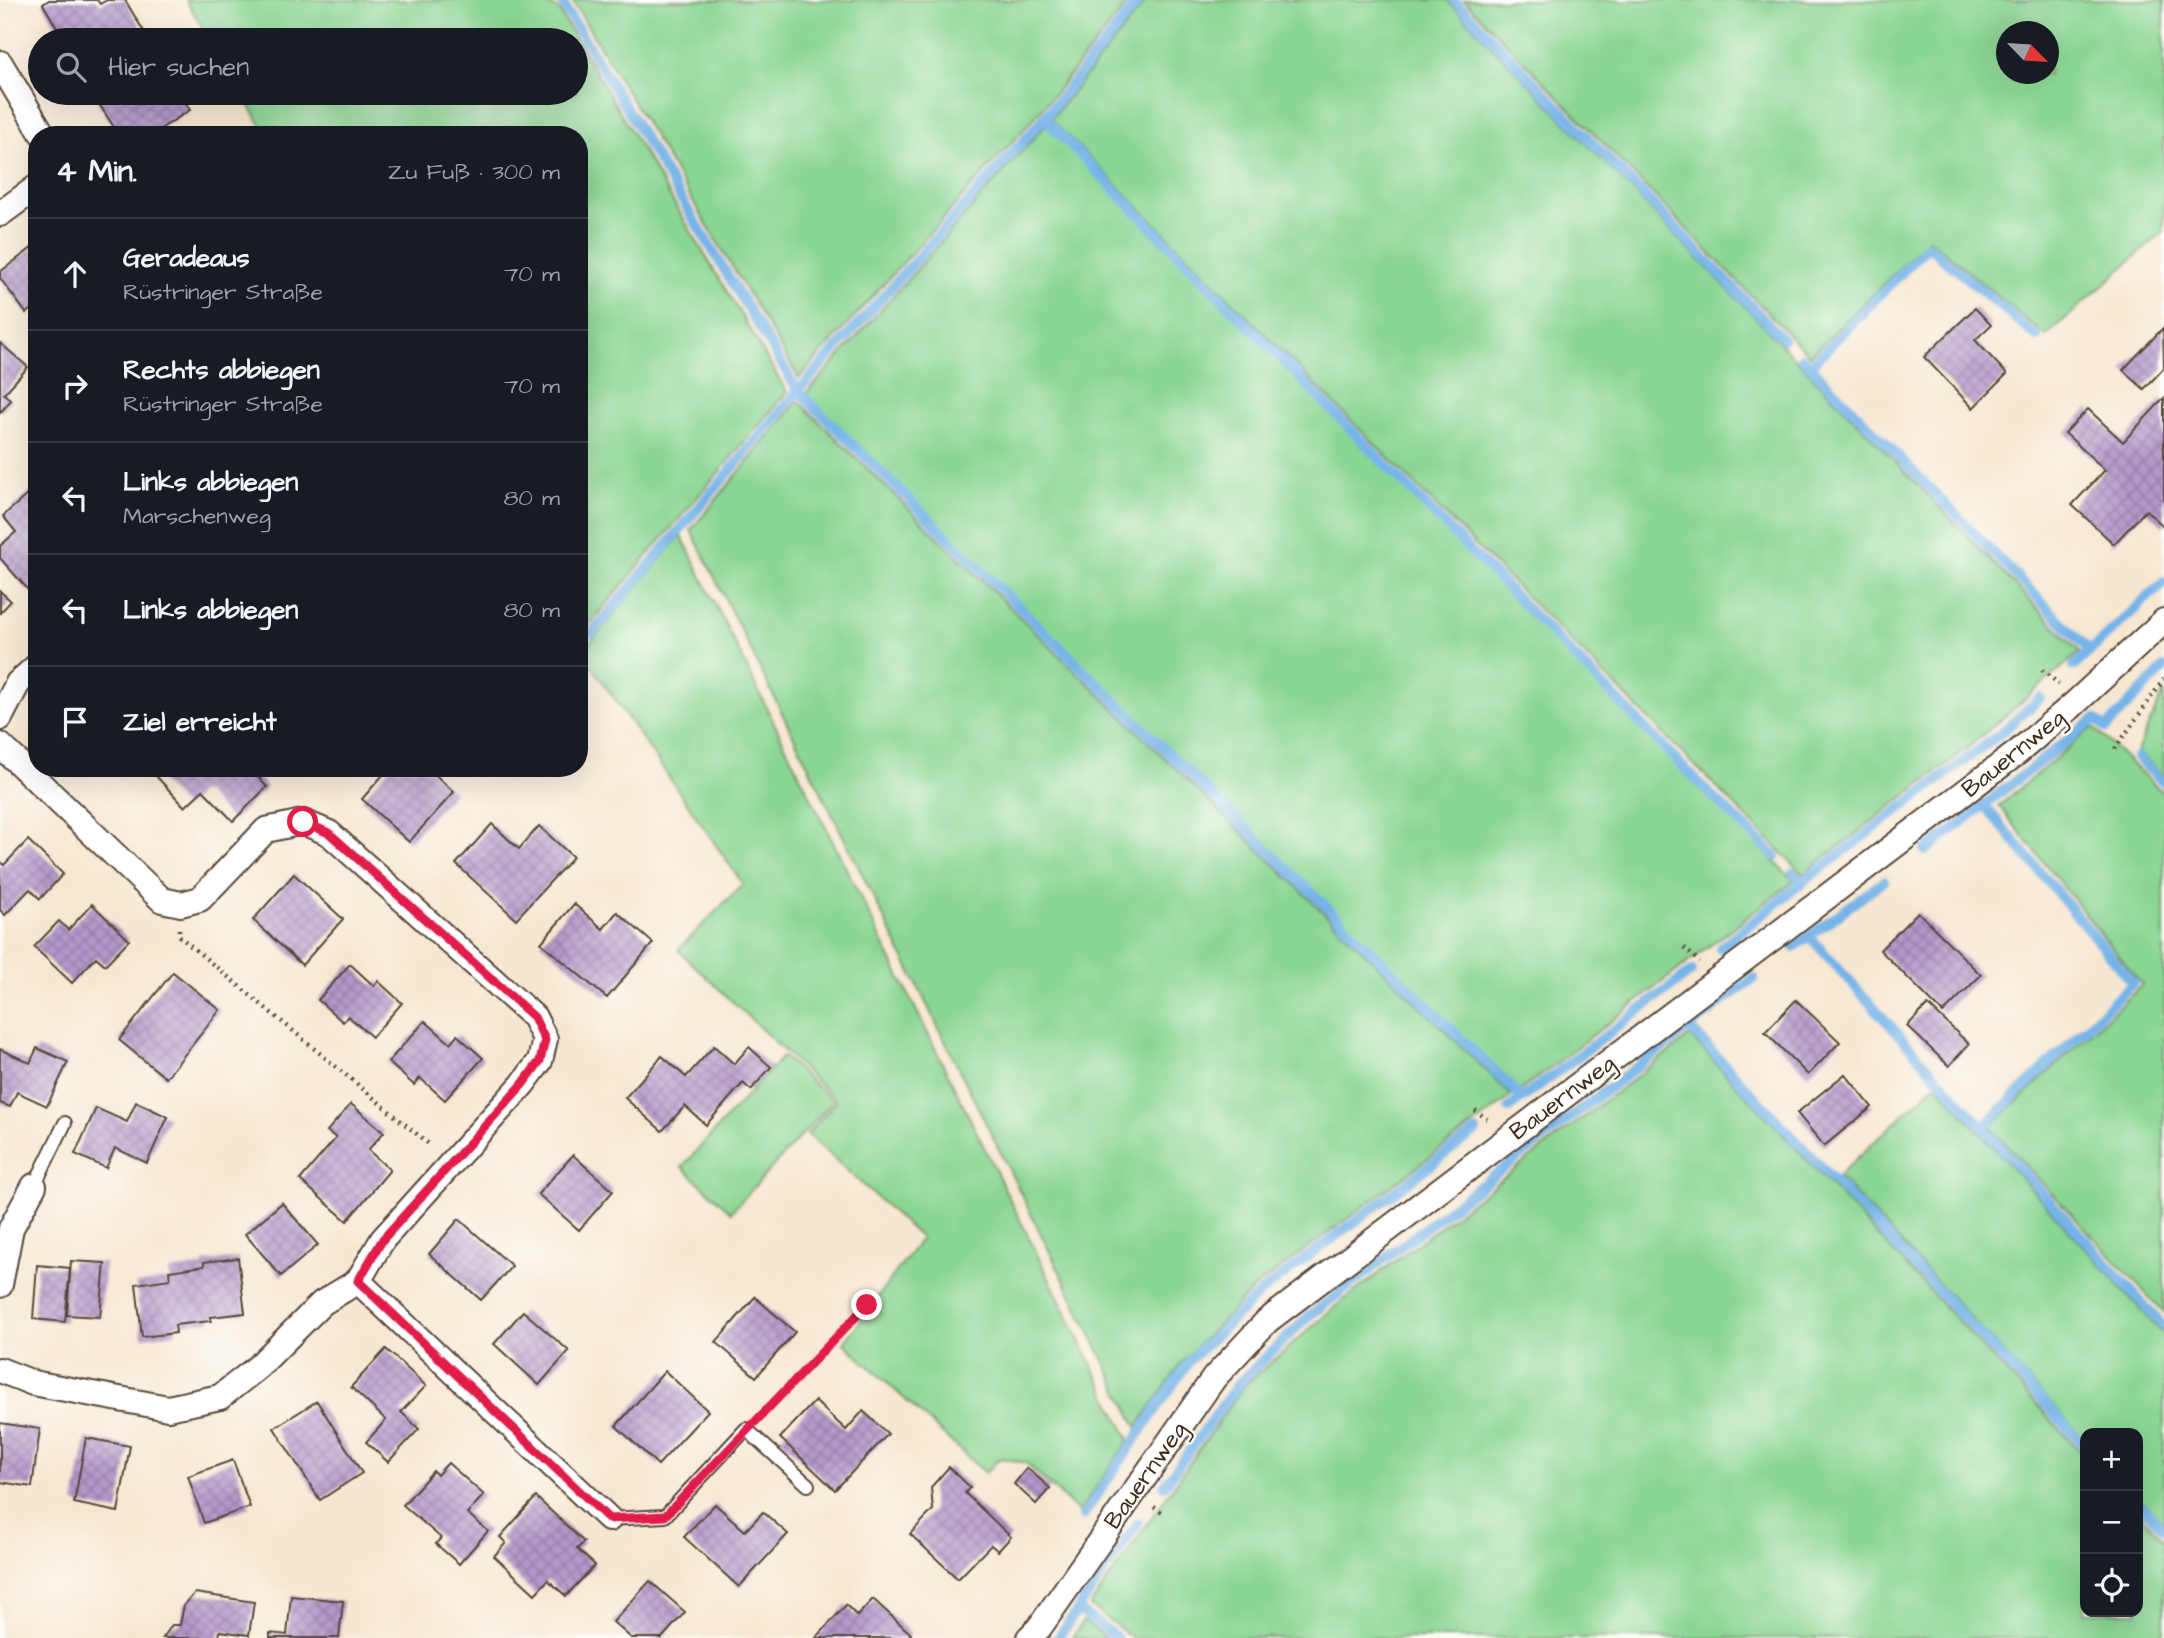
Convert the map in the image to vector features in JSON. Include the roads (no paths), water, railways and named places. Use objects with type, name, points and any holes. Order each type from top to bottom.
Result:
[{"type":"street","points":[[0,63],[38,126]]},
{"type":"street","points":[[0,214],[28,194]]},
{"type":"street","name":"Bauernweg","points":[[1029,1638],[1039,1628],[1214,1378],[1267,1321],[2018,752],[2164,621]]},
{"type":"street","points":[[0,719],[18,683],[28,674]]},
{"type":"street","points":[[0,745],[28,772]]},
{"type":"street","points":[[0,1370],[33,1382],[168,1408],[220,1397],[258,1367],[322,1303],[358,1281],[383,1239],[453,1163],[540,1061],[545,1040],[534,1017],[329,833],[303,822],[266,830],[200,899],[181,904],[162,900],[33,777]]},
{"type":"street","points":[[0,1285],[11,1227],[34,1186]]},
{"type":"street","points":[[358,1281],[609,1519]]},
{"type":"lane","points":[[34,1186],[65,1123]]},
{"type":"lane","points":[[609,1519],[665,1516],[747,1429],[808,1485]]},
{"type":"waterway","points":[[565,0],[563,4],[578,28]]},
{"type":"waterway","points":[[592,633],[798,391],[1044,118],[1140,0]]},
{"type":"waterway","points":[[1454,0],[1783,339]]},
{"type":"waterway","points":[[588,45],[798,391],[1522,1098]]},
{"type":"waterway","points":[[1044,118],[1708,792],[1776,857]]},
{"type":"waterway","points":[[1810,366],[1928,246],[2037,337]]},
{"type":"waterway","points":[[1802,358],[2090,651]]},
{"type":"waterway","points":[[2074,666],[2164,582]]},
{"type":"waterway","points":[[1925,851],[2095,719],[2106,728],[2164,668]]},
{"type":"waterway","points":[[1720,948],[2001,733],[2040,698]]},
{"type":"waterway","points":[[2137,757],[2164,783]]},
{"type":"waterway","points":[[1983,1127],[2133,983],[1985,806]]},
{"type":"waterway","points":[[1793,873],[1803,882]]},
{"type":"waterway","points":[[1794,947],[1884,881]]},
{"type":"waterway","points":[[1809,936],[2164,1327]]},
{"type":"waterway","points":[[1509,1108],[1692,971]]},
{"type":"waterway","points":[[1164,1486],[1238,1384],[1309,1316],[1754,978]]},
{"type":"waterway","points":[[1689,1027],[2080,1441]]},
{"type":"waterway","points":[[1083,1516],[1190,1360],[1261,1292],[1476,1131]]},
{"type":"waterway","points":[[2143,1507],[2164,1529]]},
{"type":"waterway","points":[[1058,1638],[1138,1523]]},
{"type":"waterway","points":[[1079,1610],[1117,1638]]}]
